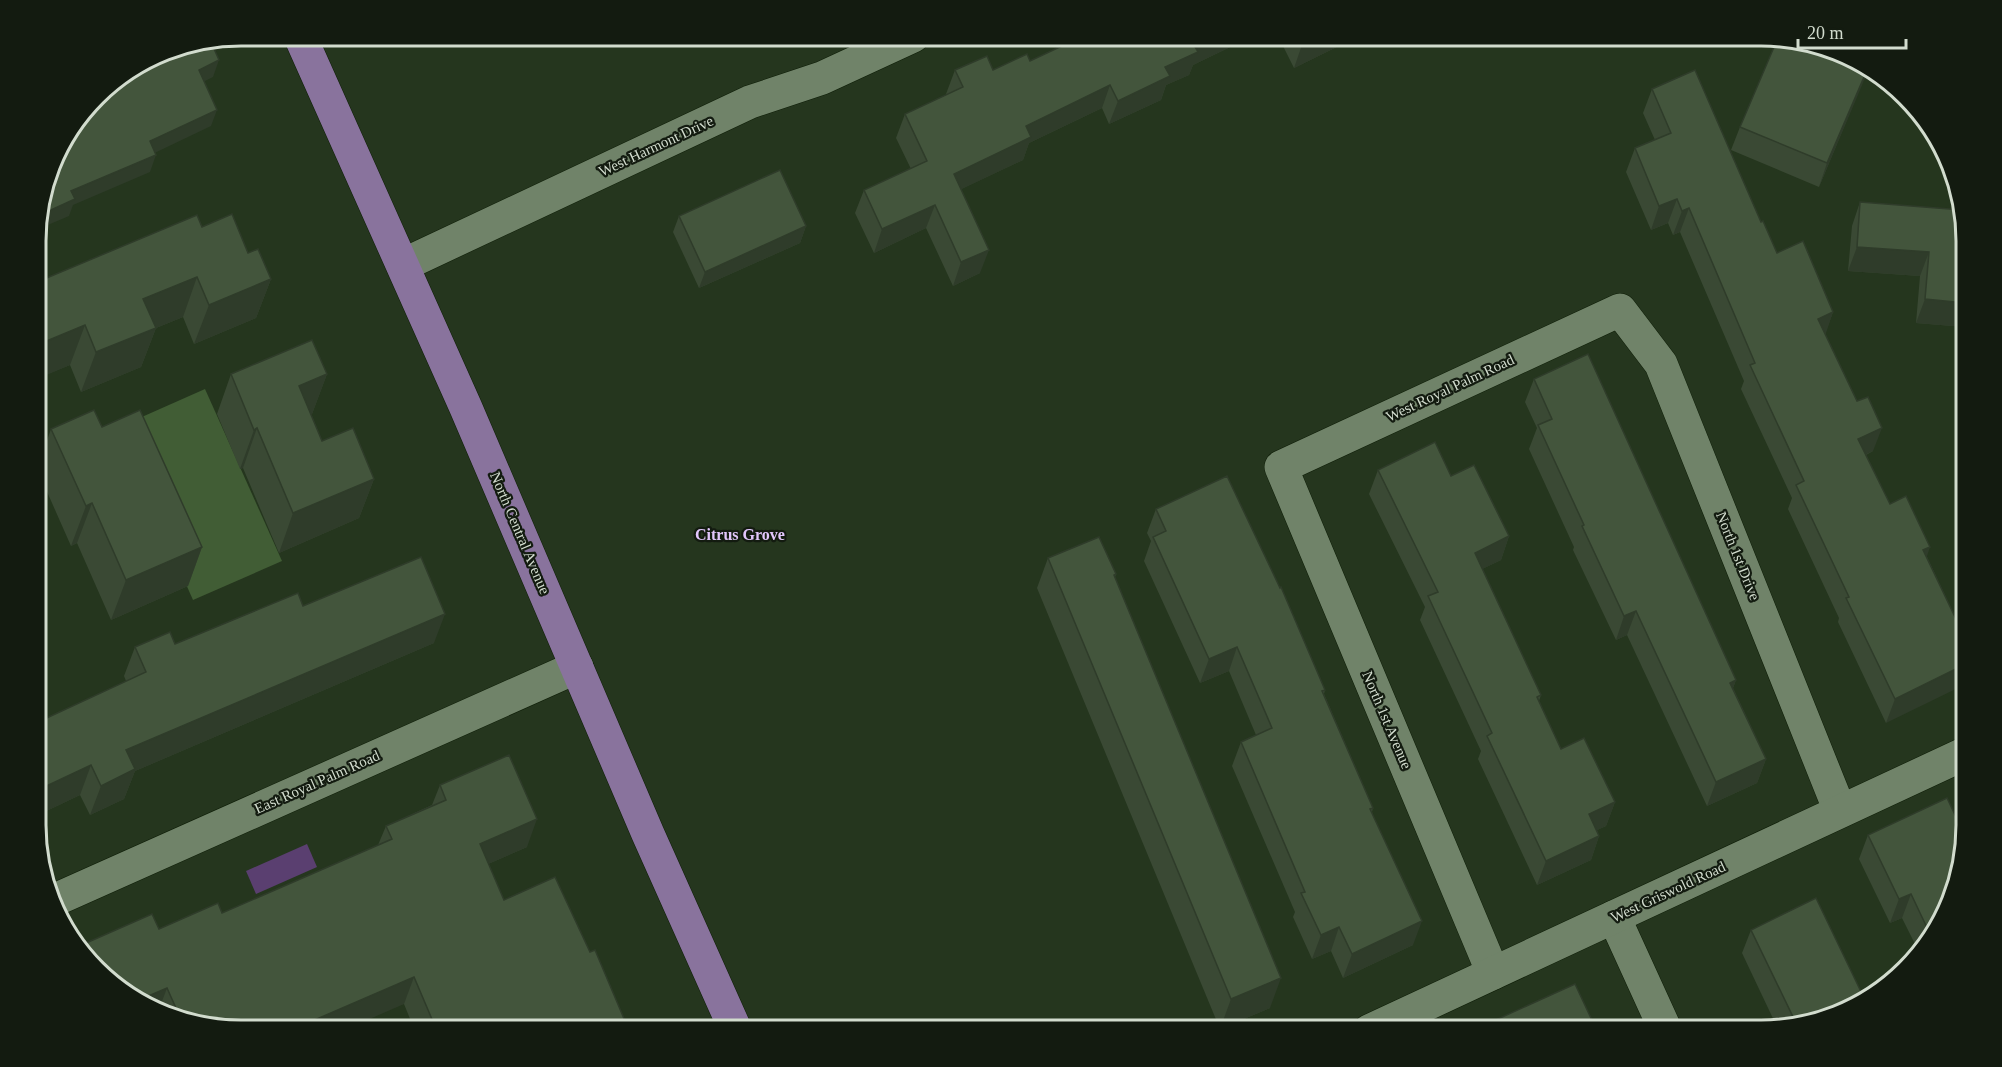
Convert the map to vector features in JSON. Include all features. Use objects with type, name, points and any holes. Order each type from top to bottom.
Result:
[{"type":"main road","name":"North Central Avenue","points":[[304,46],[403,265],[648,834],[731,1020]]},
{"type":"street","name":"West Harmont Drive","points":[[403,265],[750,102],[822,78],[891,46]]},
{"type":"street","name":"West Royal Palm Road","points":[[1281,467],[1620,310]]},
{"type":"street","name":"North 1st Drive","points":[[1620,310],[1660,364],[1840,811]]},
{"type":"street","name":"North 1st Avenue","points":[[1281,467],[1493,973]]},
{"type":"street","name":"East Royal Palm Road","points":[[60,897],[577,667]]},
{"type":"street","name":"West Griswold Road","points":[[1393,1020],[1956,758]]},
{"type":"street","points":[[1614,917],[1661,1020]]},
{"type":"green space","points":[[205,389],[282,561],[193,600],[117,428]]},
{"type":"shaded area","points":[[307,844],[317,867],[256,894],[246,871]]},
{"type":"building","points":[[1062,46],[1195,46],[1198,52],[1165,67],[1170,76],[1118,101],[1110,85],[1026,126],[1031,137],[954,174],[989,250],[961,262],[935,205],[882,229],[864,190],[927,161],[905,114],[963,87],[955,70],[987,56],[993,70],[1027,54],[1030,61]]},
{"type":"building","points":[[1774,47],[1799,50],[1823,57],[1864,76],[1827,163],[1740,127]]},
{"type":"building","points":[[214,48],[219,60],[199,70],[217,110],[150,141],[156,155],[71,191],[75,199],[49,211],[61,167],[79,133],[95,113],[113,95],[144,73],[167,61]]},
{"type":"building","points":[[1695,70],[1761,222],[1763,221],[1777,253],[1803,241],[1833,312],[1818,319],[1857,401],[1868,397],[1882,428],[1858,439],[1890,504],[1906,496],[1930,547],[1923,550],[1956,619],[1956,669],[1895,699],[1846,598],[1849,597],[1796,485],[1804,481],[1750,365],[1755,363],[1689,208],[1682,211],[1677,199],[1659,206],[1635,148],[1671,133],[1652,89]]},
{"type":"building","points":[[780,170],[806,226],[705,272],[679,216]]},
{"type":"building","points":[[1860,202],[1953,209],[1956,241],[1956,302],[1925,299],[1929,252],[1857,247]]},
{"type":"building","points":[[232,214],[248,253],[258,249],[271,279],[209,305],[197,277],[143,299],[156,328],[96,352],[85,325],[47,341],[47,278],[197,215],[202,227]]},
{"type":"building","points":[[312,340],[327,374],[299,386],[322,441],[353,428],[374,479],[293,513],[257,428],[254,430],[231,374]]},
{"type":"building","points":[[1588,354],[1736,680],[1730,683],[1766,759],[1716,782],[1636,611],[1624,616],[1538,425],[1552,419],[1534,379]]},
{"type":"building","points":[[94,410],[102,427],[140,410],[202,547],[126,580],[92,503],[86,506],[51,429]]},
{"type":"building","points":[[1435,442],[1451,476],[1474,465],[1509,536],[1475,553],[1541,695],[1537,697],[1561,749],[1584,738],[1615,802],[1589,814],[1599,836],[1546,861],[1487,736],[1492,733],[1428,596],[1438,592],[1378,470]]},
{"type":"building","points":[[1227,476],[1281,587],[1325,690],[1322,691],[1373,808],[1370,809],[1422,921],[1352,954],[1339,927],[1321,935],[1301,893],[1305,892],[1241,742],[1272,728],[1237,647],[1209,659],[1153,537],[1166,531],[1156,509]]},
{"type":"building","points":[[1099,537],[1281,978],[1231,999],[1048,558]]},
{"type":"building","points":[[421,557],[445,614],[126,750],[135,769],[101,786],[91,765],[46,786],[46,718],[146,672],[135,647],[170,632],[175,644],[298,593],[303,606]]},
{"type":"building","points":[[509,755],[537,819],[480,844],[504,900],[555,877],[590,952],[595,950],[625,1020],[432,1020],[414,977],[314,1020],[229,1020],[203,1017],[176,1009],[167,988],[148,996],[133,988],[113,972],[86,943],[152,914],[159,929],[218,903],[222,913],[392,839],[386,826],[446,800],[440,785]]},
{"type":"building","points":[[1947,798],[1956,817],[1954,851],[1941,900],[1927,927],[1911,894],[1899,899],[1868,835]]},
{"type":"building","points":[[1816,898],[1861,992],[1823,1010],[1793,1018],[1751,930]]},
{"type":"building","points":[[1575,984],[1592,1020],[1496,1020]]},
{"type":"district","name":"Citrus Grove","points":[[740,534]]}]
